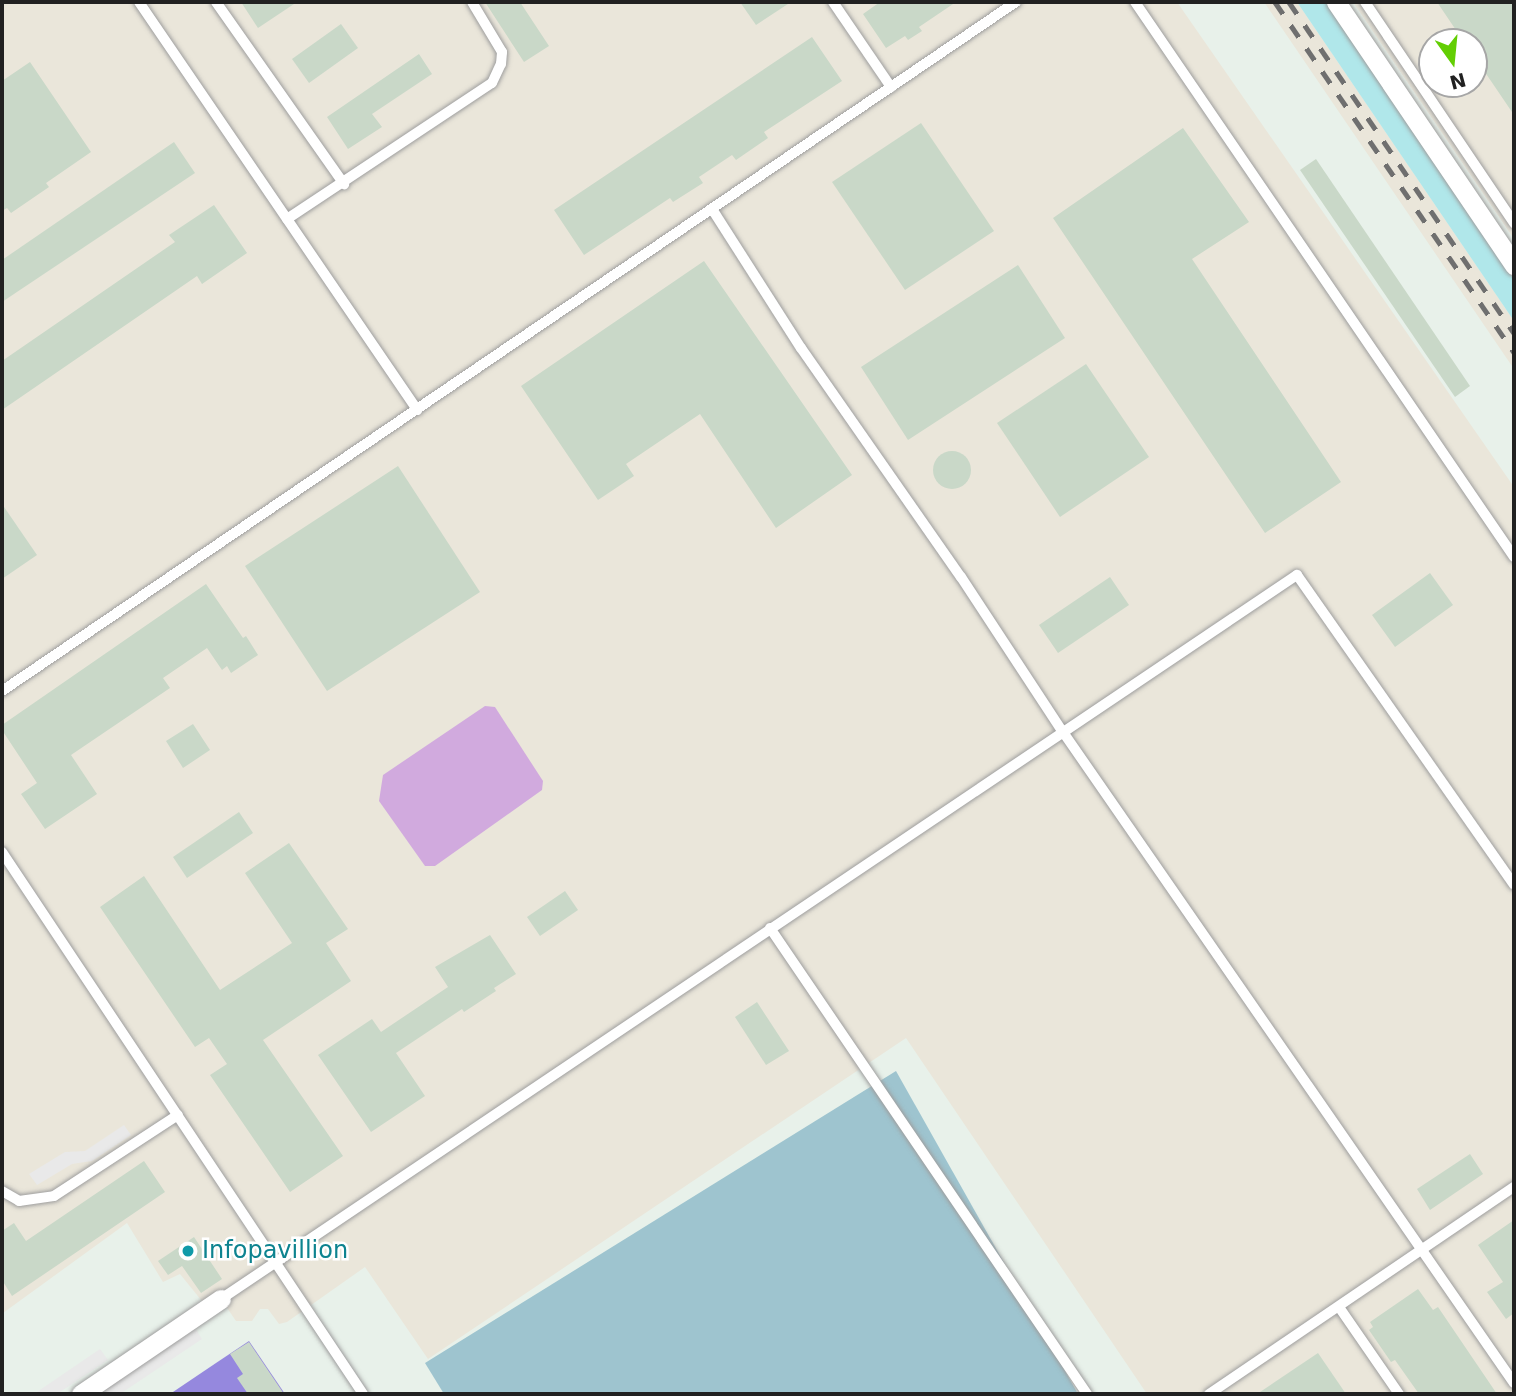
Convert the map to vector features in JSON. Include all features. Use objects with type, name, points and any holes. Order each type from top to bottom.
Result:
[{"type":"street","points":[[1336,2],[1514,265]]},
{"type":"street","points":[[81,1394],[221,1299]]},
{"type":"lane","points":[[139,2],[417,410]]},
{"type":"lane","points":[[216,2],[344,184]]},
{"type":"lane","points":[[287,219],[344,184],[492,83],[502,64],[502,52],[472,2]]},
{"type":"lane","points":[[833,2],[891,87]]},
{"type":"lane","points":[[2,691],[1016,2]]},
{"type":"lane","points":[[1135,2],[1514,557]]},
{"type":"lane","points":[[1365,2],[1514,223]]},
{"type":"lane","points":[[712,209],[801,348],[961,577],[1063,732],[1514,1382]]},
{"type":"lane","points":[[221,1299],[1297,575],[1514,885]]},
{"type":"lane","points":[[2,852],[363,1394]]},
{"type":"lane","points":[[770,928],[1087,1394]]},
{"type":"lane","points":[[2,1191],[19,1201],[54,1196],[178,1115]]},
{"type":"lane","points":[[1209,1394],[1514,1187]]},
{"type":"lane","points":[[1339,1307],[1399,1394]]},
{"type":"shaded area","points":[[2,2],[1177,2],[1514,487],[1514,1394],[1147,1394],[906,1038],[428,1359],[365,1267],[287,1322],[279,1324],[268,1309],[260,1309],[252,1321],[236,1321],[221,1299],[206,1306],[180,1274],[163,1282],[127,1223],[3,1313]]},
{"type":"shaded area","points":[[1264,2],[1297,2],[1514,321],[1514,369]]},
{"type":"shaded area","points":[[1297,2],[1326,2],[1514,280],[1514,321]]},
{"type":"shaded area","points":[[1353,2],[1514,2],[1514,239],[1418,98],[1488,98],[1488,28],[1418,28],[1418,98]]},
{"type":"shaded area","points":[[485,706],[495,707],[543,781],[542,790],[435,866],[425,866],[379,801],[383,775]]},
{"type":"shaded area","points":[[896,1071],[1078,1394],[444,1394],[425,1363]]},
{"type":"shaded area","points":[[124,1125],[131,1135],[92,1161],[72,1164],[37,1185],[29,1174],[65,1152],[85,1151]]},
{"type":"shaded area","points":[[195,1328],[202,1339],[120,1394],[97,1394]]},
{"type":"shaded area","points":[[249,1341],[285,1394],[170,1394],[216,1363]]},
{"type":"shaded area","points":[[100,1349],[108,1360],[57,1394],[34,1394]]},
{"type":"building","points":[[241,2],[297,2],[258,28]]},
{"type":"building","points":[[485,2],[520,2],[549,46],[524,62]]},
{"type":"building","points":[[740,2],[791,2],[756,25]]},
{"type":"building","points":[[880,2],[956,2],[919,27],[922,31],[908,40],[905,36],[886,48],[863,14]]},
{"type":"building","points":[[1437,2],[1514,2],[1514,115],[1488,77],[1488,28],[1455,28]]},
{"type":"building","points":[[341,24],[358,48],[309,83],[292,59]]},
{"type":"building","points":[[812,37],[842,81],[764,132],[768,138],[736,160],[732,155],[699,177],[703,183],[673,202],[670,198],[584,255],[554,210]]},
{"type":"building","points":[[419,54],[432,74],[372,114],[382,127],[348,149],[327,117]]},
{"type":"building","points":[[30,62],[91,152],[46,183],[49,187],[11,213],[7,208],[2,211],[2,81]]},
{"type":"building","points":[[921,123],[994,231],[905,290],[832,182]]},
{"type":"building","points":[[1183,128],[1249,222],[1192,259],[1341,482],[1265,533],[1053,218]]},
{"type":"building","points":[[174,142],[195,173],[2,302],[2,260]]},
{"type":"building","points":[[1316,159],[1470,386],[1455,397],[1300,170]]},
{"type":"building","points":[[214,205],[247,253],[202,284],[197,276],[2,410],[2,361],[175,242],[169,235]]},
{"type":"building","points":[[704,261],[852,475],[776,528],[700,414],[626,464],[634,476],[598,500],[521,386]]},
{"type":"building","points":[[1018,265],[1065,338],[908,440],[861,367]]},
{"type":"building","points":[[1086,364],[1149,457],[1060,517],[997,423]]},
{"type":"building","points":[[952,451],[966,456],[971,470],[966,484],[952,489],[938,484],[933,470],[938,456]]},
{"type":"building","points":[[398,466],[480,592],[327,691],[245,566]]},
{"type":"building","points":[[2,504],[37,555],[2,579]]},
{"type":"building","points":[[1430,573],[1453,605],[1395,647],[1372,615]]},
{"type":"building","points":[[1110,577],[1129,605],[1058,653],[1039,625]]},
{"type":"building","points":[[206,584],[258,655],[231,673],[227,666],[222,670],[207,648],[163,678],[170,688],[71,755],[97,794],[45,829],[21,794],[37,783],[2,730],[2,725]]},
{"type":"building","points":[[193,724],[210,750],[183,768],[166,741]]},
{"type":"building","points":[[239,812],[253,833],[187,878],[173,857]]},
{"type":"building","points":[[289,843],[348,929],[326,943],[351,981],[263,1040],[343,1156],[290,1192],[210,1075],[227,1064],[209,1038],[195,1047],[100,907],[144,876],[220,990],[292,943],[245,873]]},
{"type":"building","points":[[565,891],[578,910],[540,936],[527,917]]},
{"type":"building","points":[[490,935],[516,974],[494,988],[496,991],[464,1012],[462,1009],[396,1053],[425,1096],[371,1132],[318,1055],[372,1019],[381,1032],[448,987],[435,967]]},
{"type":"building","points":[[757,1002],[789,1051],[766,1065],[735,1017]]},
{"type":"building","points":[[1470,1154],[1483,1174],[1430,1210],[1417,1189]]},
{"type":"building","points":[[144,1161],[165,1192],[12,1296],[2,1280],[2,1231],[14,1223],[26,1241]]},
{"type":"building","points":[[1514,1220],[1514,1313],[1506,1319],[1487,1292],[1503,1282],[1478,1245]]},
{"type":"building","name":"Infopavillion","points":[[194,1237],[222,1279],[201,1293],[182,1266],[168,1275],[158,1261]]},
{"type":"building","points":[[1418,1289],[1433,1310],[1438,1307],[1497,1394],[1419,1394],[1395,1360],[1391,1362],[1369,1330],[1373,1327],[1370,1322]]},
{"type":"building","points":[[249,1342],[284,1394],[248,1394],[237,1378],[243,1374],[230,1354]]},
{"type":"building","points":[[1318,1353],[1346,1394],[1257,1394]]},
{"type":"railway","points":[[1275,2],[1514,353]]},
{"type":"railway","points":[[1289,2],[1514,333]]},
{"type":"place","name":"Infopavillion","points":[[188,1251]]}]
